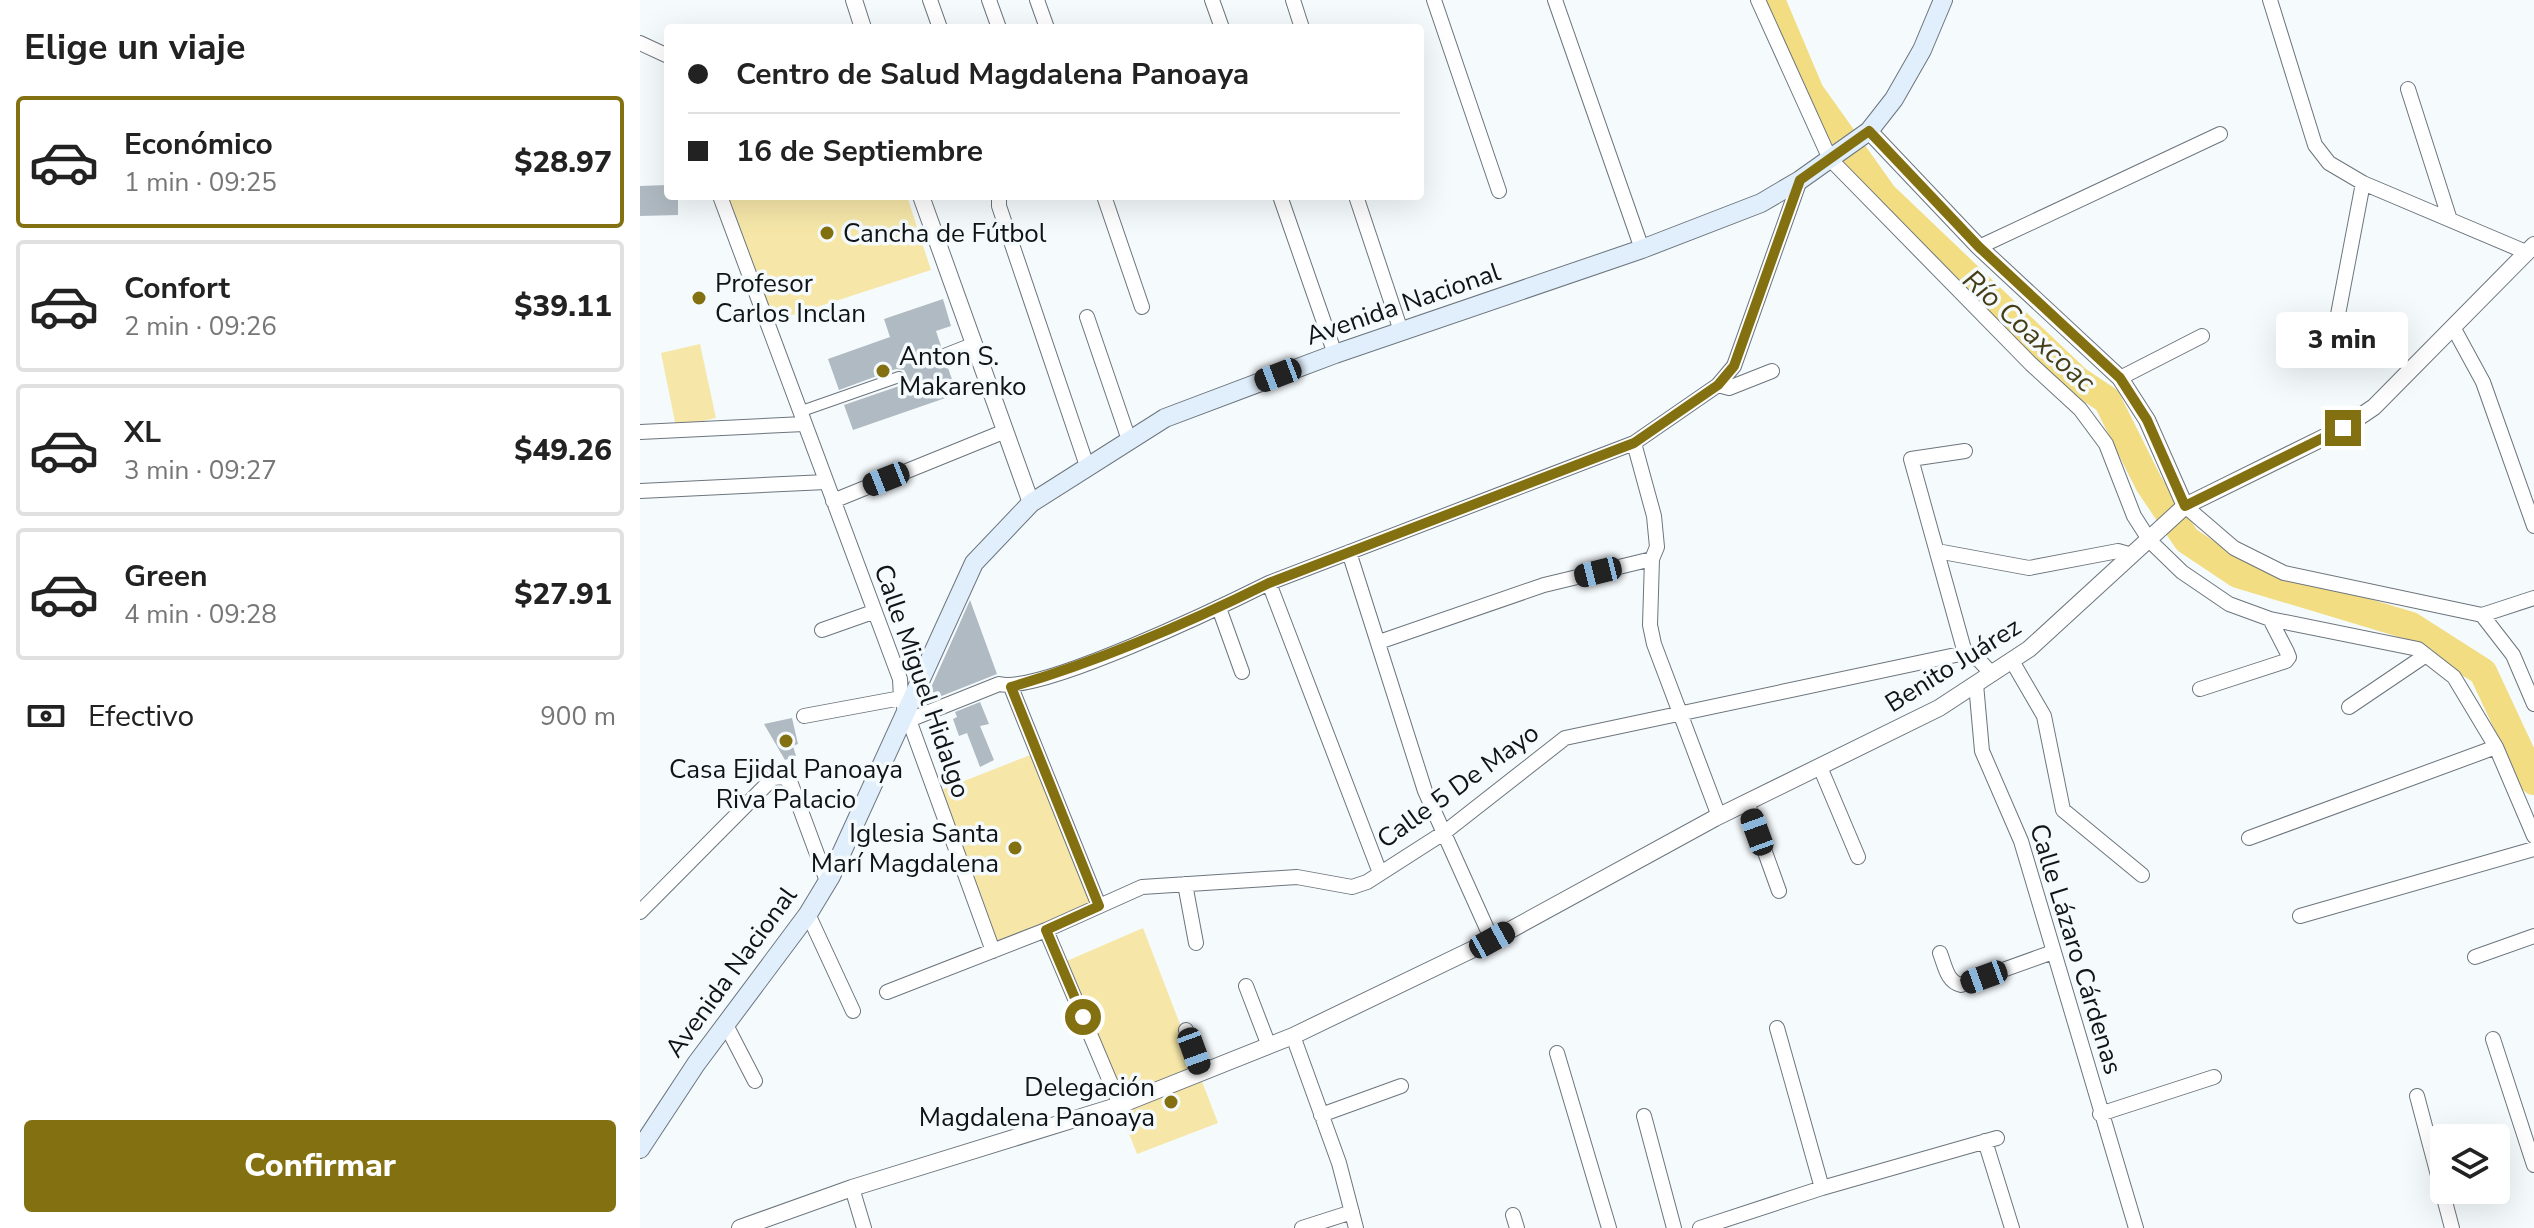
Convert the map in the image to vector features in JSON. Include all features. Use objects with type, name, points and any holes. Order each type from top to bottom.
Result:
[{"type":"main road","name":"Avenida Nacional","points":[[640,1149],[808,914],[827,881],[974,563],[1031,503],[1165,418],[1335,354],[1642,249],[1761,203],[1865,134],[1894,99],[1945,1]]},
{"type":"street","points":[[854,0],[862,24]]},
{"type":"street","points":[[930,0],[939,24]]},
{"type":"street","points":[[989,0],[998,24]]},
{"type":"street","points":[[1037,0],[1046,24]]},
{"type":"street","points":[[1212,0],[1221,24]]},
{"type":"street","points":[[1293,0],[1301,24]]},
{"type":"street","points":[[1434,0],[1499,191]]},
{"type":"street","points":[[1555,0],[1642,249]]},
{"type":"street","points":[[1758,0],[1835,155],[2031,364],[2080,409],[2106,444],[2134,516],[2155,535],[2182,572],[2229,604],[2270,619],[2418,649],[2454,677],[2496,747],[2534,836]]},
{"type":"street","points":[[2180,510],[2354,421],[2374,407],[2530,249],[2363,183],[2329,163],[2315,145],[2270,0]]},
{"type":"street","points":[[640,43],[664,54]]},
{"type":"street","points":[[2408,89],[2449,217]]},
{"type":"street","points":[[1865,134],[1979,247],[2120,378],[2147,420],[2180,510],[2234,548],[2284,573],[2482,615],[2534,598]]},
{"type":"street","points":[[1979,247],[2220,134]]},
{"type":"street","points":[[804,716],[906,709],[999,684],[1011,687],[1071,670],[1219,608],[1269,583],[1634,443],[1718,385],[1734,366],[1800,180]]},
{"type":"street","points":[[2336,325],[2363,183]]},
{"type":"street","name":"Calle Miguel Hidalgo","points":[[721,200],[900,679],[906,709],[993,951]]},
{"type":"street","points":[[922,200],[1003,432],[1031,503]]},
{"type":"street","points":[[999,200],[1087,466]]},
{"type":"street","points":[[1105,200],[1142,307]]},
{"type":"street","points":[[1281,200],[1335,354]]},
{"type":"street","points":[[1357,200],[1401,331]]},
{"type":"street","points":[[1087,317],[1129,440]]},
{"type":"street","points":[[2453,327],[2483,382],[2534,526]]},
{"type":"street","points":[[2120,378],[2202,336]]},
{"type":"street","points":[[944,354],[972,343]]},
{"type":"street","points":[[1718,385],[1729,388],[1772,371]]},
{"type":"street","points":[[640,432],[801,418],[899,377]]},
{"type":"street","points":[[833,501],[1003,432]]},
{"type":"street","points":[[1634,443],[1654,516],[1657,547],[1652,559],[1650,625],[1654,644],[1717,811],[1715,818]]},
{"type":"street","points":[[1965,451],[1911,459],[1965,653],[1979,660],[1992,674]]},
{"type":"street","points":[[640,491],[826,482]]},
{"type":"street","name":"Benito Juárez","points":[[740,1228],[774,1222],[852,1188],[1120,1105],[1293,1036],[1492,940],[1715,818],[1939,708],[2029,649],[2180,510]]},
{"type":"street","points":[[1937,551],[2029,568],[2118,551],[2132,555]]},
{"type":"street","points":[[1349,552],[1425,791],[1492,940]]},
{"type":"street","points":[[1379,642],[1544,585],[1652,559]]},
{"type":"street","points":[[1269,583],[1380,873]]},
{"type":"street","points":[[1219,608],[1242,672]]},
{"type":"street","points":[[822,630],[873,612]]},
{"type":"street","points":[[2482,615],[2513,655],[2534,704]]},
{"type":"street","points":[[2200,689],[2286,661],[2289,657],[2270,619]]},
{"type":"street","name":"Calle 5 De Mayo","points":[[1046,930],[1142,887],[1297,877],[1352,887],[1367,882],[1445,832],[1544,751],[1565,738],[1965,653]]},
{"type":"street","points":[[2349,707],[2426,655]]},
{"type":"street","points":[[2012,661],[2044,716],[2063,810],[2142,875]]},
{"type":"street","name":"Calle Lázaro Cárdenas","points":[[1976,684],[1982,751],[2021,841],[2136,1228]]},
{"type":"street","points":[[1011,687],[1099,906]]},
{"type":"street","points":[[2249,838],[2496,747]]},
{"type":"street","points":[[1820,767],[1858,857]]},
{"type":"street","points":[[640,912],[773,778],[784,777],[791,784],[827,881]]},
{"type":"street","points":[[1747,802],[1779,891]]},
{"type":"street","points":[[2300,916],[2534,849]]},
{"type":"street","points":[[1185,884],[1196,943]]},
{"type":"street","points":[[808,914],[853,1011]]},
{"type":"street","points":[[887,992],[1046,930],[1120,1105]]},
{"type":"street","points":[[2475,957],[2534,936]]},
{"type":"street","points":[[1940,953],[1954,984],[1961,985],[2053,952]]},
{"type":"street","points":[[1246,986],[1269,1046]]},
{"type":"street","points":[[726,1025],[755,1081]]},
{"type":"street","points":[[1777,1028],[1822,1188]]},
{"type":"street","points":[[1186,1030],[1202,1072]]},
{"type":"street","points":[[1293,1036],[1356,1228]]},
{"type":"street","points":[[2493,1039],[2534,1165]]},
{"type":"street","points":[[1557,1053],[1609,1228]]},
{"type":"street","points":[[2100,1114],[2214,1077]]},
{"type":"street","points":[[1321,1115],[1401,1086]]},
{"type":"street","points":[[2417,1096],[2452,1228]]},
{"type":"street","points":[[1644,1116],[1674,1228]]},
{"type":"street","points":[[1700,1228],[1822,1188],[1991,1139],[2012,1228]]},
{"type":"street","points":[[852,1188],[864,1228]]},
{"type":"street","points":[[1302,1228],[1352,1212]]},
{"type":"shaded area","name":"Cancha de Fútbol","points":[[723,200],[908,200],[931,270],[768,323]]},
{"type":"shaded area","points":[[700,344],[716,418],[676,427],[661,353]]},
{"type":"shaded area","name":"Iglesia Santa Marí Magdalena","points":[[1038,752],[1096,905],[998,946],[941,790]]},
{"type":"shaded area","points":[[1143,928],[1218,1123],[1137,1154],[1062,963]]},
{"type":"building","points":[[664,185],[664,200],[678,200],[678,215],[640,216],[640,186]]},
{"type":"building","points":[[943,299],[951,326],[936,331],[941,346],[936,356],[946,362],[957,394],[853,430],[844,405],[902,385],[907,375],[904,370],[896,369],[839,390],[828,359],[890,337],[884,319]]},
{"type":"building","points":[[970,600],[997,674],[924,703],[955,634]]},
{"type":"building","points":[[980,702],[989,724],[980,726],[994,760],[980,767],[967,733],[959,736],[953,719],[957,717],[955,712]]},
{"type":"building","name":"Casa Ejidal Panoaya Riva Palacio","points":[[792,718],[798,744],[793,746],[796,756],[785,760],[764,724]]},
{"type":"waterway","name":"Río Coaxcoac","points":[[1771,0],[1810,92],[1884,196],[2077,380],[2107,400],[2149,484],[2187,540],[2238,574],[2411,626],[2483,672],[2534,781]]},
{"type":"place","name":"Cancha de Fútbol","points":[[827,233]]},
{"type":"place","name":"Profesor Carlos Inclan","points":[[699,298]]},
{"type":"place","name":"Anton S. Makarenko","points":[[883,371]]},
{"type":"place","name":"Casa Ejidal Panoaya Riva Palacio","points":[[786,741]]},
{"type":"place","name":"Iglesia Santa Marí Magdalena","points":[[1015,848]]},
{"type":"place","name":"Delegación Magdalena Panoaya","points":[[1171,1102]]},
{"type":"route","points":[[1083,1017],[1046,930],[1099,906],[1011,687],[1071,670],[1219,608],[1269,583],[1634,443],[1718,385],[1734,366],[1800,180],[1869,131],[1979,247],[2120,378],[2147,420],[2185,506],[2343,428]]}]
